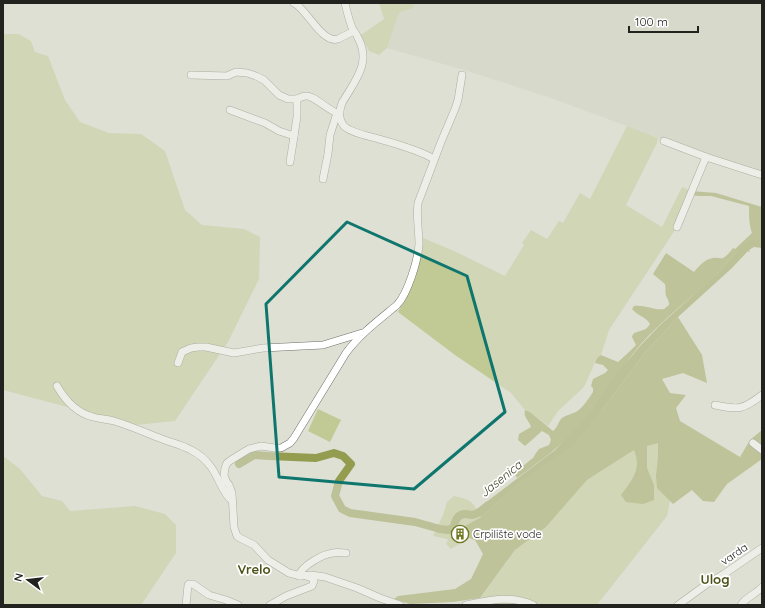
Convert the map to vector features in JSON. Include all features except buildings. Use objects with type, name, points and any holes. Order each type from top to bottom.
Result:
[{"type":"street","points":[[294,3],[299,6],[318,29],[331,39],[336,40],[354,31]]},
{"type":"street","points":[[323,180],[330,135],[342,103],[358,76],[363,63],[363,51],[361,44],[348,17],[345,3]]},
{"type":"street","points":[[191,75],[227,76],[236,72],[256,76],[264,80],[279,95],[288,99],[297,99],[306,96],[312,97],[323,106],[338,113],[342,123],[349,130],[410,149],[430,156],[434,159]]},
{"type":"street","points":[[270,605],[286,596],[312,586],[314,581],[312,578],[289,573],[280,568],[268,560],[254,545],[237,536],[234,527],[232,492],[224,475],[225,468],[231,460],[249,449],[261,446],[282,448],[290,443],[352,344],[398,306],[402,300],[418,254],[418,203],[458,100],[462,75]]},
{"type":"street","points":[[290,162],[297,117],[297,99]]},
{"type":"street","points":[[230,110],[265,123],[279,132],[294,136]]},
{"type":"street","points":[[664,141],[706,157],[762,175]]},
{"type":"street","points":[[677,227],[706,157]]},
{"type":"street","points":[[178,363],[182,352],[198,346],[234,353],[263,348],[323,345],[366,332]]},
{"type":"street","points":[[58,386],[68,401],[79,411],[85,414],[136,428],[194,451],[211,467],[226,495],[232,500]]},
{"type":"street","points":[[715,405],[732,408],[743,407],[762,395]]},
{"type":"street","points":[[753,443],[762,450]]},
{"type":"street","name":"varda","points":[[678,605],[762,548]]},
{"type":"street","points":[[302,576],[300,571],[322,556],[332,553],[346,553]]},
{"type":"street","points":[[302,576],[311,575],[340,582],[400,605]]},
{"type":"street","points":[[186,605],[189,584],[193,584],[209,595],[238,605]]},
{"type":"street","points":[[742,604],[746,598],[759,591],[762,587]]},
{"type":"street","points":[[466,605],[504,598],[534,605]]},
{"type":"highlighted area","points":[[347,222],[467,276],[505,412],[414,489],[279,477],[266,304]]},
{"type":"shaded area","points":[[379,3],[414,3],[413,8],[399,13],[387,48],[379,55],[369,51],[361,35],[384,19]]},
{"type":"shaded area","points":[[414,3],[762,3],[762,175],[551,98],[464,70],[387,48],[399,13],[413,8]]},
{"type":"shaded area","points":[[3,34],[18,34],[31,41],[35,52],[48,56],[65,100],[80,122],[109,133],[141,134],[165,151],[185,210],[202,225],[244,229],[260,237],[259,279],[228,342],[175,421],[135,425],[3,390]]},
{"type":"shaded area","points":[[627,126],[658,138],[657,143],[626,205],[662,227],[682,187],[691,191],[677,227],[609,330],[601,355],[597,358],[584,387],[558,411],[548,426],[530,412],[525,410],[511,393],[455,355],[398,312],[406,299],[418,269],[423,238],[454,251],[505,276],[524,245],[522,243],[531,230],[547,239],[559,221],[563,223],[580,193],[590,199]]},
{"type":"shaded area","points":[[691,191],[716,193],[762,207],[762,239],[749,242],[738,250],[720,271],[659,326],[632,355],[575,431],[551,452],[517,478],[514,473],[533,458],[539,449],[549,445],[551,440],[549,435],[542,431],[525,446],[518,440],[519,434],[531,427],[525,417],[525,410],[530,412],[553,431],[562,418],[576,412],[584,405],[593,392],[593,388],[591,386],[593,379],[608,370],[603,365],[595,363],[597,358],[601,355],[618,362],[636,345],[632,337],[633,334],[644,330],[650,324],[646,319],[632,309],[634,306],[664,309],[669,305],[669,301],[666,296],[665,284],[653,274],[666,253],[694,272],[707,260],[724,257],[752,233],[749,206],[711,196],[690,195]]},
{"type":"shaded area","points":[[762,239],[762,248],[754,247],[749,250],[749,252],[748,251],[732,268],[678,317],[644,354],[602,410],[571,447],[523,480],[481,517],[477,509],[555,450],[581,423],[595,406],[609,383],[659,326],[720,271],[740,248],[747,242]]},
{"type":"shaded area","points":[[678,317],[702,355],[707,383],[683,373],[662,379],[670,393],[686,395],[676,408],[680,421],[740,457],[750,440],[762,430],[762,459],[727,484],[714,502],[703,501],[692,490],[673,504],[657,488],[656,476],[658,443],[647,446],[647,468],[654,485],[654,500],[643,504],[626,502],[621,495],[635,474],[637,463],[634,450],[587,480],[546,527],[515,550],[480,598],[453,602],[410,604],[394,599],[398,596],[455,589],[471,579],[483,554],[475,540],[469,538],[463,527],[481,517],[602,410],[644,354]]},
{"type":"shaded area","points":[[318,409],[341,420],[330,442],[308,431]]},
{"type":"shaded area","points":[[658,442],[679,455],[667,516],[597,605],[474,605],[515,550],[546,527],[587,480],[634,450]]},
{"type":"shaded area","points":[[3,456],[20,469],[42,496],[62,501],[70,511],[135,506],[165,514],[176,525],[176,553],[141,605],[3,605]]},
{"type":"shaded area","points":[[454,496],[471,502],[481,517],[463,527],[469,538],[451,549],[446,544],[447,539],[433,536],[443,515],[447,502]]},
{"type":"waterway","name":"Jasenica","points":[[239,464],[254,455],[316,458],[334,453],[343,456],[351,464],[339,481],[335,496],[342,509],[350,513],[415,522],[440,529],[448,530],[453,528],[457,518],[460,515],[471,515],[480,512],[487,506]]},
{"type":"place","name":"Crpilište vode","points":[[460,534]]},
{"type":"district","name":"Vrelo","points":[[254,569]]},
{"type":"district","name":"Ulog","points":[[715,579]]}]
